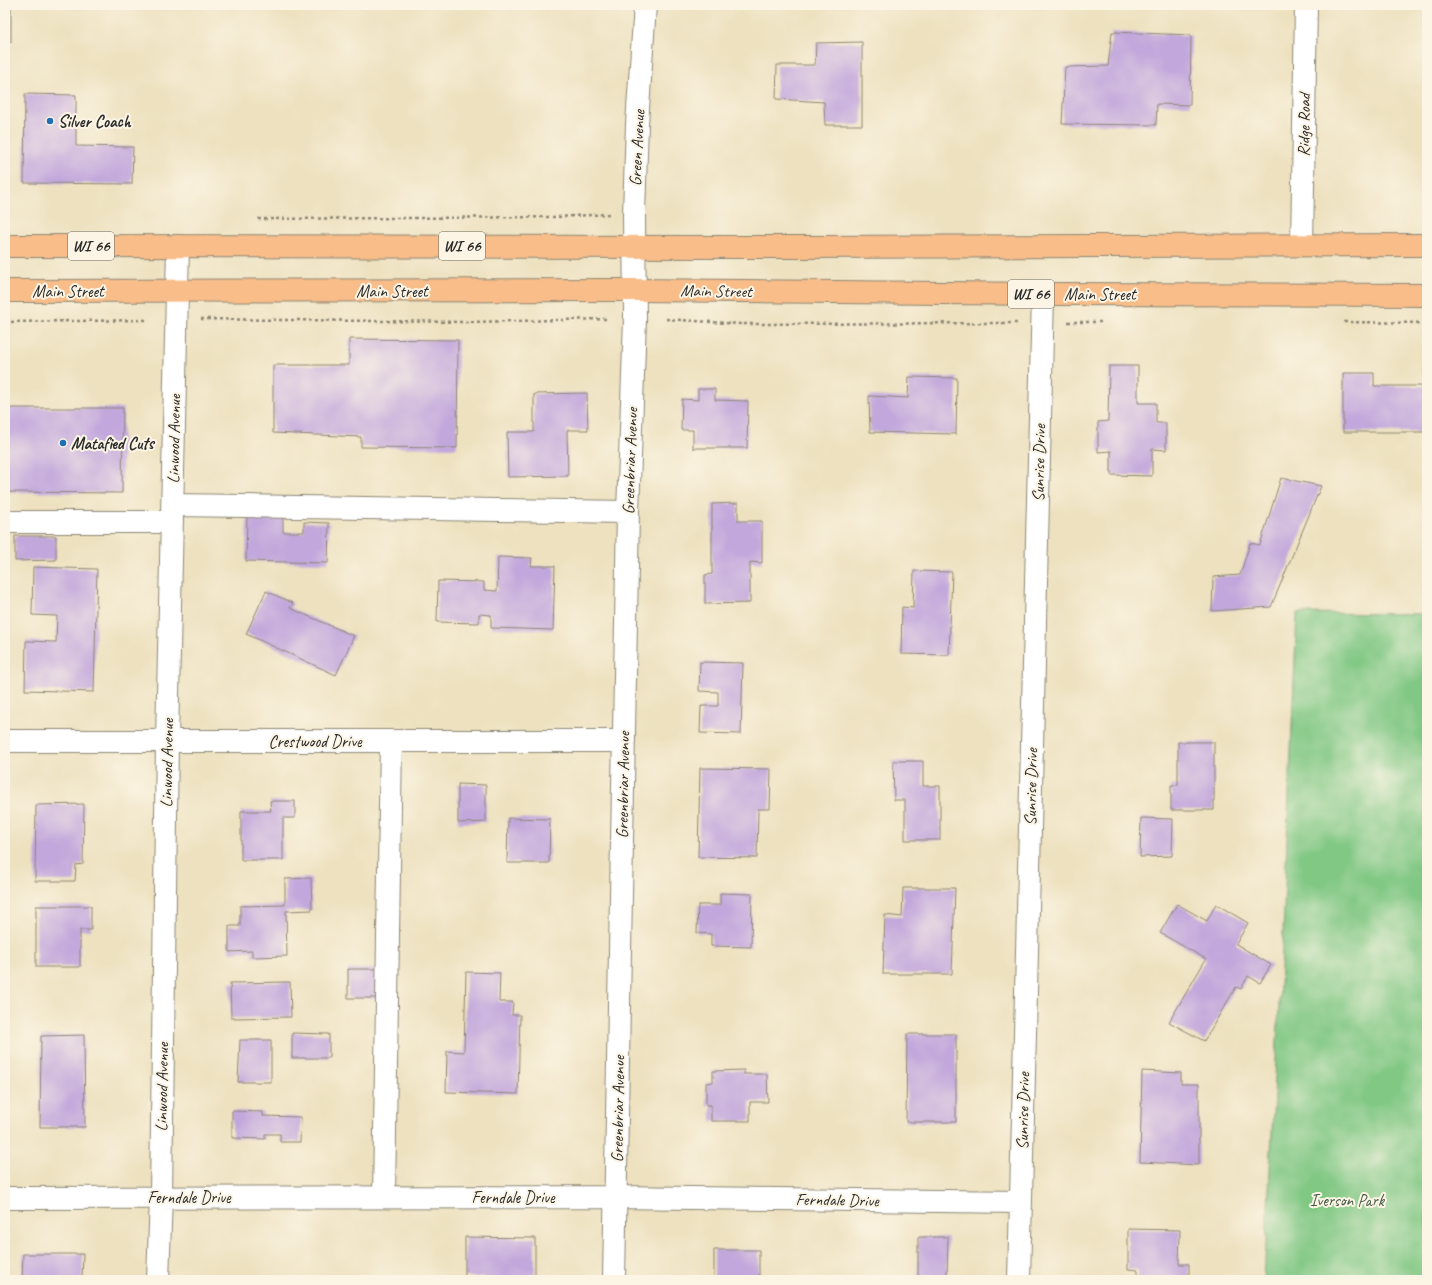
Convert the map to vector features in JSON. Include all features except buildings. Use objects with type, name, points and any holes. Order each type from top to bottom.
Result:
[{"type":"main road","name":"WI 66","points":[[5,246],[634,247],[1427,245]]},
{"type":"main road","name":"Main Street","points":[[5,291],[635,290],[1042,294],[1427,295]]},
{"type":"street","name":"Green Avenue","points":[[635,290],[634,213],[637,124],[645,5]]},
{"type":"street","name":"Ridge Road","points":[[1302,245],[1306,5]]},
{"type":"street","name":"Linwood Avenue","points":[[158,1280],[161,1197],[167,741],[178,246]]},
{"type":"street","name":"Greenbriar Avenue","points":[[614,1280],[628,512],[635,290]]},
{"type":"street","name":"Sunrise Drive","points":[[1019,1280],[1042,294]]},
{"type":"street","points":[[5,522],[172,514],[628,512]]},
{"type":"street","name":"Crestwood Drive","points":[[5,741],[624,741]]},
{"type":"street","points":[[384,1197],[391,741]]},
{"type":"street","name":"Ferndale Drive","points":[[5,1198],[616,1197],[1021,1202]]},
{"type":"path","points":[[256,219],[556,217],[634,213]]},
{"type":"path","points":[[201,319],[466,322],[608,319]]},
{"type":"path","points":[[5,322],[146,320]]},
{"type":"green space","name":"Iverson Park","points":[[1297,613],[1427,614],[1427,1280],[1264,1280],[1283,931]]},
{"type":"place","name":"Silver Coach","points":[[50,121]]},
{"type":"place","name":"Matafied Cuts","points":[[63,443]]}]
